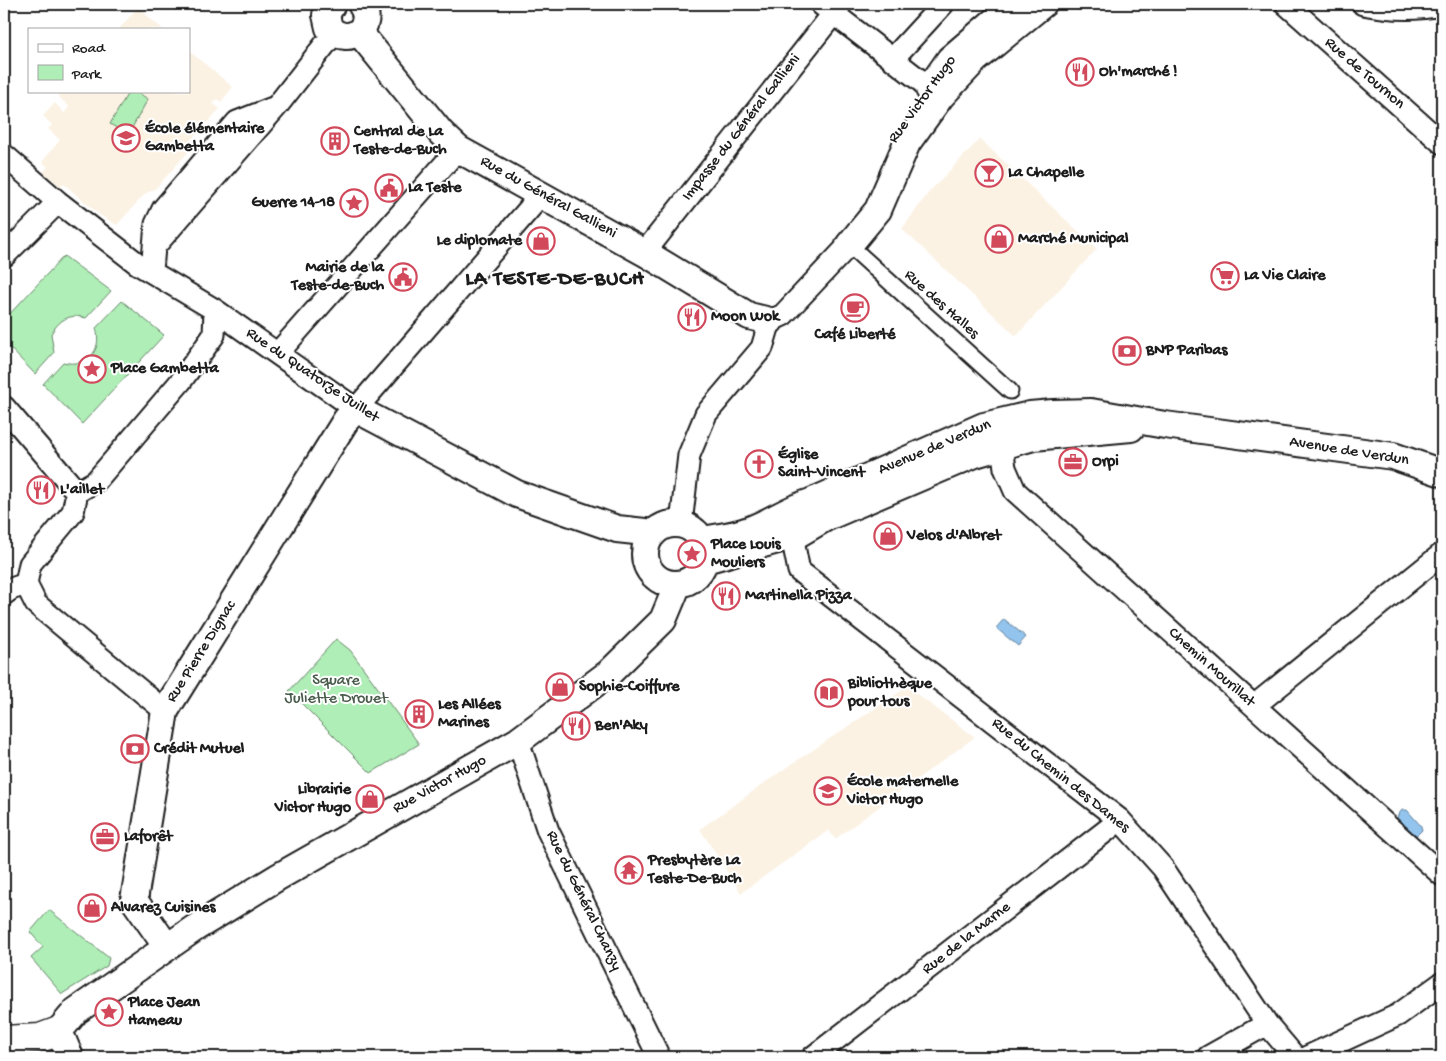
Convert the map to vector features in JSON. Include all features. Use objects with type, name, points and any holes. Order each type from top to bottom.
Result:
[{"type":"main road","points":[[4,1040],[40,1038],[58,1044]]},
{"type":"street","points":[[152,272],[154,247],[277,106],[335,16],[366,21],[365,9],[361,4]]},
{"type":"street","points":[[895,61],[899,52],[942,4]]},
{"type":"street","name":"Rue Victor Hugo","points":[[849,245],[885,155],[900,128],[950,59],[1014,4]]},
{"type":"street","name":"Rue Victor Hugo","points":[[770,321],[783,316],[849,245],[878,210],[907,143],[941,96],[975,60],[1043,4]]},
{"type":"street","name":"Rue de Tournon","points":[[1286,4],[1442,143]]},
{"type":"street","points":[[1363,4],[1376,7],[1427,8],[1442,5]]},
{"type":"street","points":[[832,7],[930,88]]},
{"type":"street","name":"Impasse du Général Gallieni","points":[[647,254],[658,235],[832,7]]},
{"type":"street","name":"Rue du Général Gallieni","points":[[335,16],[441,133],[458,149],[647,254],[749,316],[770,321]]},
{"type":"street","points":[[278,353],[458,149]]},
{"type":"street","name":"Rue du Quatorze Juillet","points":[[4,156],[58,202],[138,264],[215,310],[356,409],[518,494],[616,529],[654,533]]},
{"type":"street","points":[[356,409],[530,208],[538,193]]},
{"type":"street","points":[[4,256],[58,202]]},
{"type":"street","name":"Rue des Halles","points":[[849,245],[1010,392]]},
{"type":"street","points":[[165,711],[36,604],[26,584],[30,564],[72,512],[77,492],[96,480],[182,381],[214,336],[215,310]]},
{"type":"street","points":[[681,524],[689,455],[706,414],[762,348],[770,321]]},
{"type":"street","points":[[4,407],[77,492]]},
{"type":"street","name":"Rue Pierre Dignac","points":[[167,947],[134,900],[165,711],[346,420],[356,409]]},
{"type":"street","name":"Avenue de Verdun","points":[[802,523],[984,426],[1030,415],[1091,412],[1165,425],[1393,456],[1442,474]]},
{"type":"street","name":"Avenue de Verdun","points":[[704,550],[802,523],[1002,446],[1033,437],[1165,425]]},
{"type":"street","name":"Chemin Mourillat","points":[[1002,446],[1006,468],[1015,491],[1442,876]]},
{"type":"street","name":"Rue du Chemin des Dames","points":[[802,523],[794,546],[799,572],[1120,820],[1163,868],[1268,1024],[1295,1057]]},
{"type":"street","points":[[681,524],[692,528],[704,550],[703,568],[690,579],[678,584],[663,581],[649,568],[646,550],[654,533],[661,528],[681,524]]},
{"type":"street","points":[[1254,706],[1442,554]]},
{"type":"street","points":[[4,594],[11,589],[26,584]]},
{"type":"street","name":"Rue Victor Hugo","points":[[167,947],[278,877],[518,741],[616,667],[663,620],[678,584]]},
{"type":"street","name":"Rue du Général Chanzy","points":[[518,741],[548,831],[658,1057]]},
{"type":"street","name":"Rue de la Marne","points":[[813,1057],[1120,820]]},
{"type":"street","points":[[70,1057],[58,1044],[76,1011],[167,947]]},
{"type":"street","points":[[1307,1057],[1398,1015],[1442,983]]},
{"type":"street","points":[[1208,1057],[1268,1024]]},
{"type":"shaded area","points":[[138,7],[162,28],[120,28]]},
{"type":"shaded area","name":"École élémentaire Gambetta","points":[[190,52],[233,87],[221,102],[217,99],[213,103],[220,109],[187,144],[191,149],[156,188],[145,194],[117,225],[101,216],[64,184],[61,187],[43,172],[48,167],[42,162],[60,140],[48,129],[52,125],[43,116],[55,103],[64,113],[69,107],[58,96],[61,92],[190,92]]},
{"type":"shaded area","name":"Marché Municipal","points":[[980,139],[1097,249],[1016,336],[902,229],[929,192]]},
{"type":"shaded area","name":"École maternelle Victor Hugo","points":[[907,687],[975,737],[835,839],[829,830],[741,893],[700,829],[780,772]]},
{"type":"green space","points":[[128,92],[137,92],[148,99],[128,135],[110,124]]},
{"type":"green space","points":[[64,256],[111,291],[86,318],[74,316],[61,321],[57,325],[51,334],[54,353],[35,374],[4,342],[4,320]]},
{"type":"green space","points":[[122,301],[164,335],[82,424],[43,384],[63,362],[79,362],[91,356],[97,344],[96,328]]},
{"type":"green space","name":"Square Juliette Drouet","points":[[336,639],[350,650],[419,744],[371,773],[289,691]]},
{"type":"green space","points":[[49,910],[109,958],[107,966],[62,994],[31,958],[43,947],[30,932]]},
{"type":"water","points":[[1004,619],[1026,637],[1018,646],[996,628]]},
{"type":"water","points":[[1402,810],[1407,810],[1421,826],[1422,830],[1417,835],[1412,835],[1397,819]]},
{"type":"place","name":"Oh'marché !","points":[[1080,72]]},
{"type":"place","name":"École élémentaire Gambetta","points":[[126,138]]},
{"type":"place","name":"Central de La Teste-de-Buch","points":[[335,141]]},
{"type":"place","name":"La Chapelle","points":[[989,173]]},
{"type":"place","name":"La Teste","points":[[389,188]]},
{"type":"place","name":"Guerre 14-18","points":[[354,203]]},
{"type":"place","name":"Marché Municipal","points":[[999,239]]},
{"type":"place","name":"Le diplomate","points":[[541,241]]},
{"type":"place","name":"La Vie Claire","points":[[1225,276]]},
{"type":"place","name":"Mairie de la Teste-de-Buch","points":[[403,277]]},
{"type":"place","name":"Café Liberté","points":[[855,308]]},
{"type":"place","name":"Moon Wok","points":[[692,317]]},
{"type":"place","name":"BNP Paribas","points":[[1127,351]]},
{"type":"place","name":"Place Gambetta","points":[[92,369]]},
{"type":"place","name":"Orpi","points":[[1073,462]]},
{"type":"place","name":"Église Saint-Vincent","points":[[759,464]]},
{"type":"place","name":"L'aillet","points":[[41,490]]},
{"type":"place","name":"Velos d'Albret","points":[[888,536]]},
{"type":"place","name":"Place Louis Mouliers","points":[[692,554]]},
{"type":"place","name":"Martinella Pizza","points":[[726,596]]},
{"type":"place","name":"Sophie-Coiffure","points":[[560,687]]},
{"type":"place","name":"Bibliothèque pour tous","points":[[829,693]]},
{"type":"place","name":"Les Allées Marines","points":[[419,714]]},
{"type":"place","name":"Ben'Aky","points":[[576,726]]},
{"type":"place","name":"Crédit Mutuel","points":[[135,749]]},
{"type":"place","name":"École maternelle Victor Hugo","points":[[828,791]]},
{"type":"place","name":"Librairie Victor Hugo","points":[[370,799]]},
{"type":"place","name":"Laforêt","points":[[105,837]]},
{"type":"place","name":"Presbytère La Teste-De-Buch","points":[[629,870]]},
{"type":"place","name":"Alvarez Cuisines","points":[[92,908]]},
{"type":"place","name":"Place Jean Hameau","points":[[109,1012]]},
{"type":"district","name":"LA TESTE-DE-BUCH","points":[[555,280]]}]
